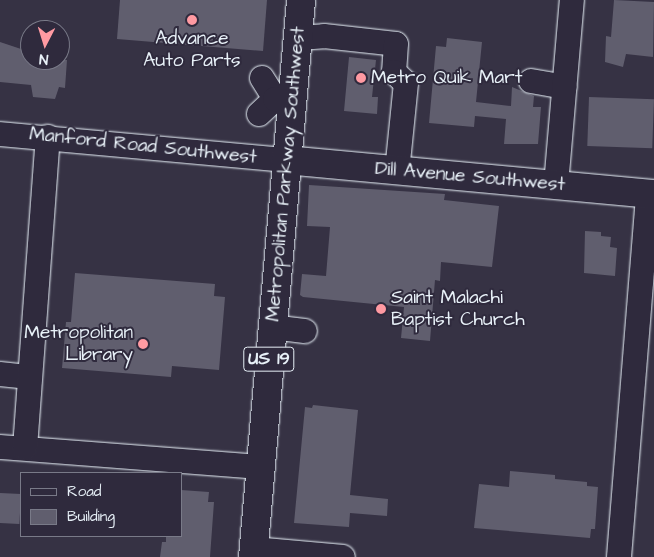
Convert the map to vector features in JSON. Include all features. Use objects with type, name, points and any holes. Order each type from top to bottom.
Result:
[{"type":"main road","name":"Metropolitan Parkway Southwest","points":[[253,553],[286,160],[275,105],[298,38],[301,0]]},
{"type":"main road","name":"Dill Avenue Southwest","points":[[286,160],[651,194]]},
{"type":"street","points":[[556,185],[572,0]]},
{"type":"street","points":[[298,38],[324,36],[396,44],[394,72],[406,84],[397,171]]},
{"type":"street","points":[[262,78],[275,105]]},
{"type":"street","points":[[531,80],[564,87]]},
{"type":"street","name":"Manford Road Southwest","points":[[0,134],[286,160]]},
{"type":"street","points":[[25,448],[48,137]]},
{"type":"street","points":[[619,557],[643,388],[651,194]]},
{"type":"street","points":[[272,327],[305,330]]},
{"type":"street","points":[[0,374],[30,377]]},
{"type":"street","points":[[0,447],[261,468]]},
{"type":"street","points":[[253,553],[343,557]]},
{"type":"building","name":"Advance Auto Parts","points":[[120,0],[267,0],[263,51],[117,39]]},
{"type":"building","points":[[614,0],[654,2],[653,57],[626,54],[623,67],[605,62],[606,36],[611,37]]},
{"type":"building","points":[[447,38],[482,42],[476,102],[511,106],[512,87],[534,96],[533,107],[541,107],[538,144],[504,144],[506,119],[475,116],[474,127],[429,123],[436,46],[446,47]]},
{"type":"building","points":[[0,42],[20,49],[20,70],[66,70],[65,88],[59,87],[55,99],[33,97],[31,85],[0,82]]},
{"type":"building","name":"Metro Quik Mart","points":[[349,57],[376,60],[372,97],[378,97],[377,114],[344,111]]},
{"type":"building","points":[[589,97],[654,99],[652,148],[587,146]]},
{"type":"building","points":[[309,185],[445,194],[444,200],[499,206],[492,267],[441,262],[440,281],[435,280],[430,341],[401,338],[404,307],[303,297],[300,295],[302,274],[326,276],[330,227],[307,226]]},
{"type":"building","points":[[585,231],[601,232],[601,236],[611,237],[610,247],[617,248],[615,276],[584,273]]},
{"type":"building","name":"Metropolitan Library","points":[[75,273],[215,284],[214,296],[225,297],[219,370],[172,366],[171,377],[62,368],[66,322],[71,322]]},
{"type":"building","points":[[313,405],[358,410],[350,495],[388,499],[387,516],[350,513],[349,527],[294,523],[305,407],[312,408]]},
{"type":"building","points":[[510,471],[555,475],[555,479],[587,482],[587,486],[598,487],[595,529],[591,529],[590,538],[474,528],[479,484],[509,487]]},
{"type":"building","points":[[182,490],[209,492],[208,502],[214,502],[210,557],[160,557],[162,542],[166,542],[166,537],[182,537]]},
{"type":"building","points":[[0,493],[20,494],[19,524],[0,523]]},
{"type":"place","name":"Advance Auto Parts","points":[[192,20]]},
{"type":"place","name":"Metro Quik Mart","points":[[361,78]]},
{"type":"place","name":"Saint Malachi Baptist Church","points":[[381,309]]},
{"type":"place","name":"Metropolitan Library","points":[[143,344]]}]
